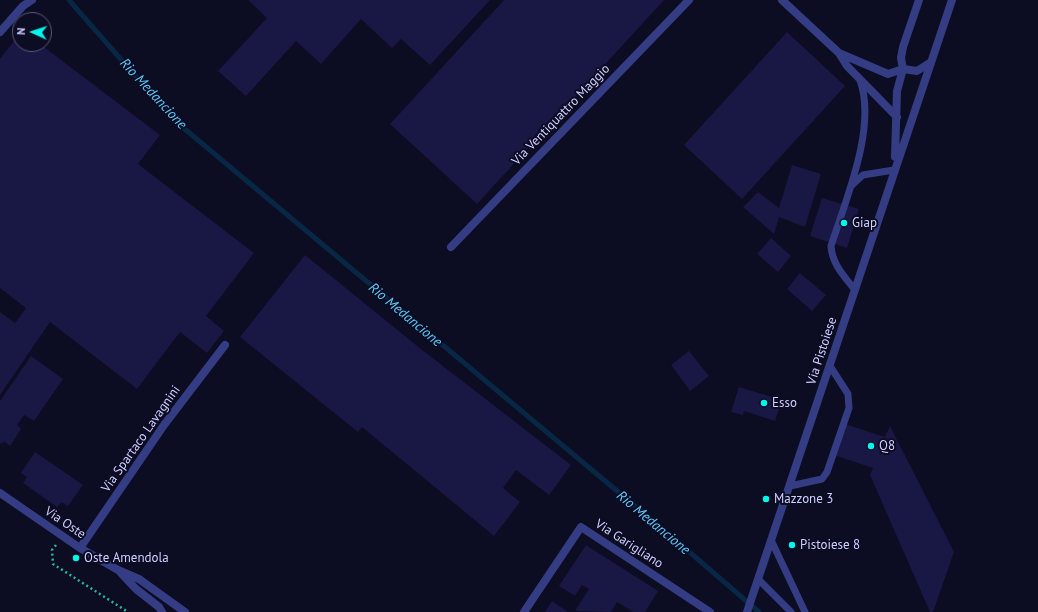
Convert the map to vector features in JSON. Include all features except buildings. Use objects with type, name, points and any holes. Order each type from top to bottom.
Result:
[{"type":"street","points":[[0,32],[23,6],[32,0]]},
{"type":"street","name":"Via Ventiquattro Maggio","points":[[451,247],[689,0]]},
{"type":"street","points":[[782,0],[839,53],[847,66],[897,117]]},
{"type":"street","name":"Via Pistoiese","points":[[894,168],[897,91],[903,68],[901,58],[903,47],[919,0]]},
{"type":"street","name":"Via Pistoiese","points":[[747,612],[830,366],[894,168],[952,0]]},
{"type":"street","points":[[839,53],[888,74],[903,68],[917,71],[931,62]]},
{"type":"street","name":"Via Spartaco Lavagnini","points":[[80,548],[164,425],[225,346]]},
{"type":"street","name":"Via Oste","points":[[0,493],[80,548],[118,570],[139,579],[185,612]]},
{"type":"street","name":"Via Garigliano","points":[[524,612],[581,527],[710,612]]},
{"type":"street","name":"Via Oste","points":[[118,570],[136,589],[159,607],[162,612]]},
{"type":"lane","points":[[855,290],[837,268],[831,255],[831,246],[861,149],[864,92],[859,78]]},
{"type":"lane","points":[[849,188],[863,175],[894,168]]},
{"type":"lane","points":[[790,486],[822,480],[827,472],[849,408],[848,394],[830,366]]},
{"type":"lane","points":[[771,540],[805,612]]},
{"type":"lane","points":[[758,579],[791,612]]},
{"type":"waterway","name":"Rio Medancione","points":[[69,0],[174,120],[672,537],[759,612]]},
{"type":"place","name":"Giap","points":[[844,223]]},
{"type":"place","name":"Esso","points":[[764,403]]},
{"type":"place","name":"Q8","points":[[871,446]]},
{"type":"place","name":"Mazzone 3","points":[[766,499]]},
{"type":"place","name":"Pistoiese 8","points":[[792,545]]},
{"type":"place","name":"Oste Amendola","points":[[76,558]]}]
